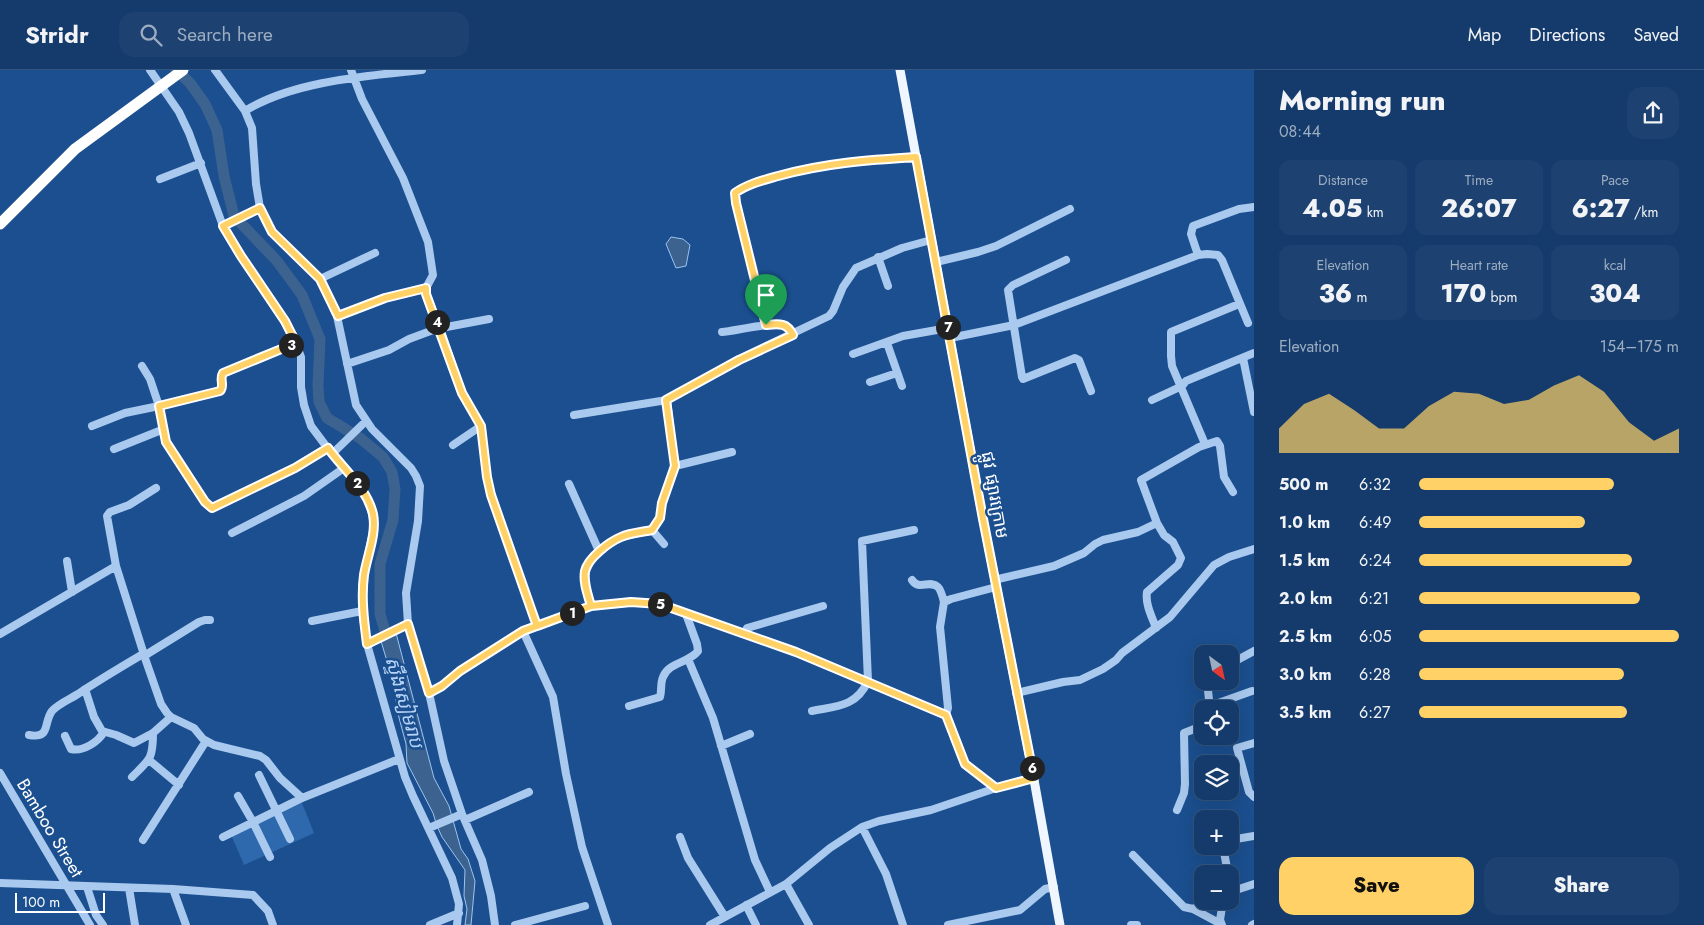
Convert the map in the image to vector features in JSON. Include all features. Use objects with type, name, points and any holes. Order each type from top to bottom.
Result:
[{"type":"highway","points":[[0,224],[91,135],[184,70]]},
{"type":"main road","name":"ផ្លូវ ផ្សារក្រោម","points":[[900,70],[1060,925]]},
{"type":"street","points":[[150,70],[166,83],[190,133],[225,225],[241,256],[285,321],[296,343],[301,357],[301,387],[304,405],[311,426],[358,484],[372,514],[374,526],[364,574],[362,611],[399,759],[413,796],[431,828],[458,894],[459,912],[457,925]]},
{"type":"street","points":[[215,70],[245,111],[252,128],[256,184],[260,208],[272,232],[320,279],[338,316],[354,400],[366,421],[411,468],[420,486],[419,513],[406,593],[405,626],[429,693],[444,761],[461,817],[482,860],[491,896],[495,925]]},
{"type":"street","points":[[245,111],[275,96],[352,74],[422,70]]},
{"type":"street","points":[[352,74],[362,100],[403,178],[428,242],[433,275],[426,288],[426,294],[440,328],[462,393],[481,426],[491,495],[537,626]]},
{"type":"street","points":[[766,325],[735,193],[740,189],[771,178],[811,167],[867,160],[916,157]]},
{"type":"street","points":[[160,179],[201,163]]},
{"type":"street","points":[[1198,255],[1191,234],[1193,226],[1239,208],[1254,207]]},
{"type":"street","points":[[225,225],[260,208]]},
{"type":"street","points":[[936,262],[996,246],[1070,209]]},
{"type":"street","points":[[574,415],[666,400],[739,360],[829,316],[854,270],[878,257],[931,240]]},
{"type":"street","points":[[320,279],[375,253]]},
{"type":"street","points":[[950,338],[1014,325],[1198,255],[1215,254],[1220,257],[1248,323]]},
{"type":"street","points":[[878,257],[888,286]]},
{"type":"street","points":[[1066,260],[1010,287],[1008,290],[1023,379],[1075,358],[1079,360],[1091,391]]},
{"type":"street","points":[[338,316],[385,298],[426,288]]},
{"type":"street","points":[[1205,444],[1172,366],[1170,356],[1171,332],[1239,304]]},
{"type":"street","points":[[347,364],[389,350],[409,338],[440,328],[465,325],[489,319]]},
{"type":"street","points":[[722,332],[783,324],[789,328],[793,335]]},
{"type":"street","points":[[853,354],[903,336],[948,328]]},
{"type":"street","points":[[92,426],[125,413],[220,391],[223,387],[221,376],[223,373],[296,343]]},
{"type":"street","points":[[887,343],[902,386]]},
{"type":"street","points":[[1152,400],[1182,386],[1186,381],[1254,353]]},
{"type":"street","points":[[1243,358],[1254,412]]},
{"type":"street","points":[[142,366],[150,379],[170,448],[205,502],[212,508],[330,451],[342,444],[366,421]]},
{"type":"street","points":[[870,382],[897,373]]},
{"type":"street","points":[[591,606],[586,588],[585,571],[590,560],[599,551],[620,537],[652,530],[660,518],[662,503],[675,466],[666,400]]},
{"type":"street","points":[[453,445],[481,426]]},
{"type":"street","points":[[114,449],[164,429]]},
{"type":"street","points":[[1156,628],[1149,610],[1147,592],[1178,565],[1181,558],[1173,542],[1164,535],[1157,523],[1141,480],[1205,444],[1217,441],[1224,477],[1233,492]]},
{"type":"street","points":[[675,466],[732,452]]},
{"type":"street","points":[[232,533],[304,496],[344,468]]},
{"type":"street","points":[[570,484],[599,551]]},
{"type":"street","points":[[156,488],[129,505],[110,512],[107,516],[116,566],[161,704],[171,717],[194,728],[206,741],[227,749],[260,756],[302,798]]},
{"type":"street","points":[[944,602],[1054,566],[1084,554],[1095,544],[1103,540],[1135,533],[1157,523]]},
{"type":"street","points":[[652,530],[664,544]]},
{"type":"street","points":[[812,711],[848,704],[863,692],[868,681],[862,541],[914,530]]},
{"type":"street","points":[[1016,693],[1080,680],[1093,675],[1116,660],[1122,653],[1170,617],[1214,565],[1229,557],[1254,549]]},
{"type":"street","points":[[67,561],[72,592]]},
{"type":"street","points":[[0,634],[116,566]]},
{"type":"street","points":[[912,580],[914,584],[919,586],[935,585],[938,587],[944,602],[940,627],[948,708],[946,715],[965,764],[996,788]]},
{"type":"street","points":[[429,693],[523,631],[591,606],[631,602],[660,604],[796,652],[946,715]]},
{"type":"street","points":[[744,634],[747,628],[823,606]]},
{"type":"street","points":[[312,621],[362,611]]},
{"type":"street","points":[[629,706],[660,697],[664,676],[670,668],[688,659],[698,651],[686,614]]},
{"type":"street","points":[[29,735],[38,736],[42,734],[53,710],[102,677],[144,655],[199,622],[210,620]]},
{"type":"street","points":[[369,643],[405,626]]},
{"type":"street","points":[[523,631],[554,697],[566,774],[582,847],[608,925]]},
{"type":"street","points":[[1239,659],[1254,651]]},
{"type":"street","points":[[688,659],[713,718],[756,860],[770,892]]},
{"type":"street","points":[[85,689],[94,717],[104,732],[134,743],[153,733],[171,717]]},
{"type":"street","points":[[1228,700],[1252,691]]},
{"type":"street","points":[[1177,810],[1184,793],[1185,784],[1184,733],[1194,729]]},
{"type":"street","points":[[65,736],[71,749],[76,750],[97,741],[104,732]]},
{"type":"street","points":[[132,777],[149,760],[153,752],[153,733]]},
{"type":"street","points":[[721,746],[750,734]]},
{"type":"street","points":[[142,840],[180,785],[206,741]]},
{"type":"street","points":[[1254,743],[1237,748],[1249,792],[1254,796]]},
{"type":"street","points":[[223,837],[302,798],[399,759]]},
{"type":"street","points":[[149,760],[180,785]]},
{"type":"street","name":"Bamboo Street","points":[[0,773],[90,925]]},
{"type":"street","points":[[259,775],[290,839]]},
{"type":"street","points":[[710,925],[723,921],[746,905],[786,884],[830,848],[862,827],[879,821],[930,810],[996,788],[1034,778]]},
{"type":"street","points":[[431,828],[529,792]]},
{"type":"street","points":[[238,796],[270,857]]},
{"type":"street","points":[[862,827],[886,874],[903,925]]},
{"type":"street","points":[[1239,838],[1254,836]]},
{"type":"street","points":[[680,837],[688,858],[723,921]]},
{"type":"street","points":[[1133,855],[1184,907],[1193,909],[1221,924],[1222,910]]},
{"type":"street","points":[[0,883],[173,889],[253,894],[268,911],[272,925]]},
{"type":"street","points":[[786,884],[809,925]]},
{"type":"street","points":[[1239,888],[1254,884]]},
{"type":"street","points":[[88,886],[96,915],[103,925]]},
{"type":"street","points":[[948,925],[1020,910],[1045,889],[1054,887]]},
{"type":"street","points":[[129,888],[135,925]]},
{"type":"street","points":[[173,889],[186,925]]},
{"type":"street","points":[[746,905],[756,925]]},
{"type":"street","points":[[515,925],[584,906]]},
{"type":"street","points":[[430,925],[459,912]]},
{"type":"street","points":[[1131,925],[1137,925]]},
{"type":"shaded area","points":[[300,798],[314,833],[244,865],[229,830]]},
{"type":"water","points":[[671,237],[683,239],[690,245],[686,266],[676,268],[666,244]]},
{"type":"water","name":"ស្ទឹងសៀមរាប","points":[[396,633],[434,778],[449,806],[461,849],[468,859],[475,881],[471,925],[465,925],[467,909],[464,896],[465,870],[442,837],[433,813],[407,763],[406,744],[398,714],[394,685],[381,641]]},
{"type":"waterway","name":"ស្ទឹងសៀមរាប","points":[[176,70],[190,83],[205,104],[217,130],[224,176],[234,216],[277,261],[302,295],[320,339],[319,402],[327,418],[360,438],[383,457],[392,472],[395,489],[393,520],[380,564],[380,614],[389,645]]},
{"type":"route","points":[[766,325],[735,193],[740,189],[771,178],[811,167],[867,160],[916,157],[1016,693],[1034,778],[996,788],[965,764],[946,715],[796,652],[660,604],[631,602],[591,606],[537,626],[491,495],[481,426],[462,393],[440,328],[426,294],[426,288],[385,298],[338,316],[320,279],[272,232],[260,208],[223,226],[285,321],[296,343],[223,373],[221,376],[222,390],[216,393],[159,406],[166,442],[205,502],[212,508],[295,468],[328,448],[358,484],[372,514],[374,526],[364,574],[362,611],[367,644],[408,624],[429,693],[523,631],[537,626],[591,606],[586,588],[585,571],[590,560],[599,551],[620,537],[652,530],[660,518],[662,503],[675,466],[666,400],[739,360],[793,335],[786,325],[766,325]]}]
